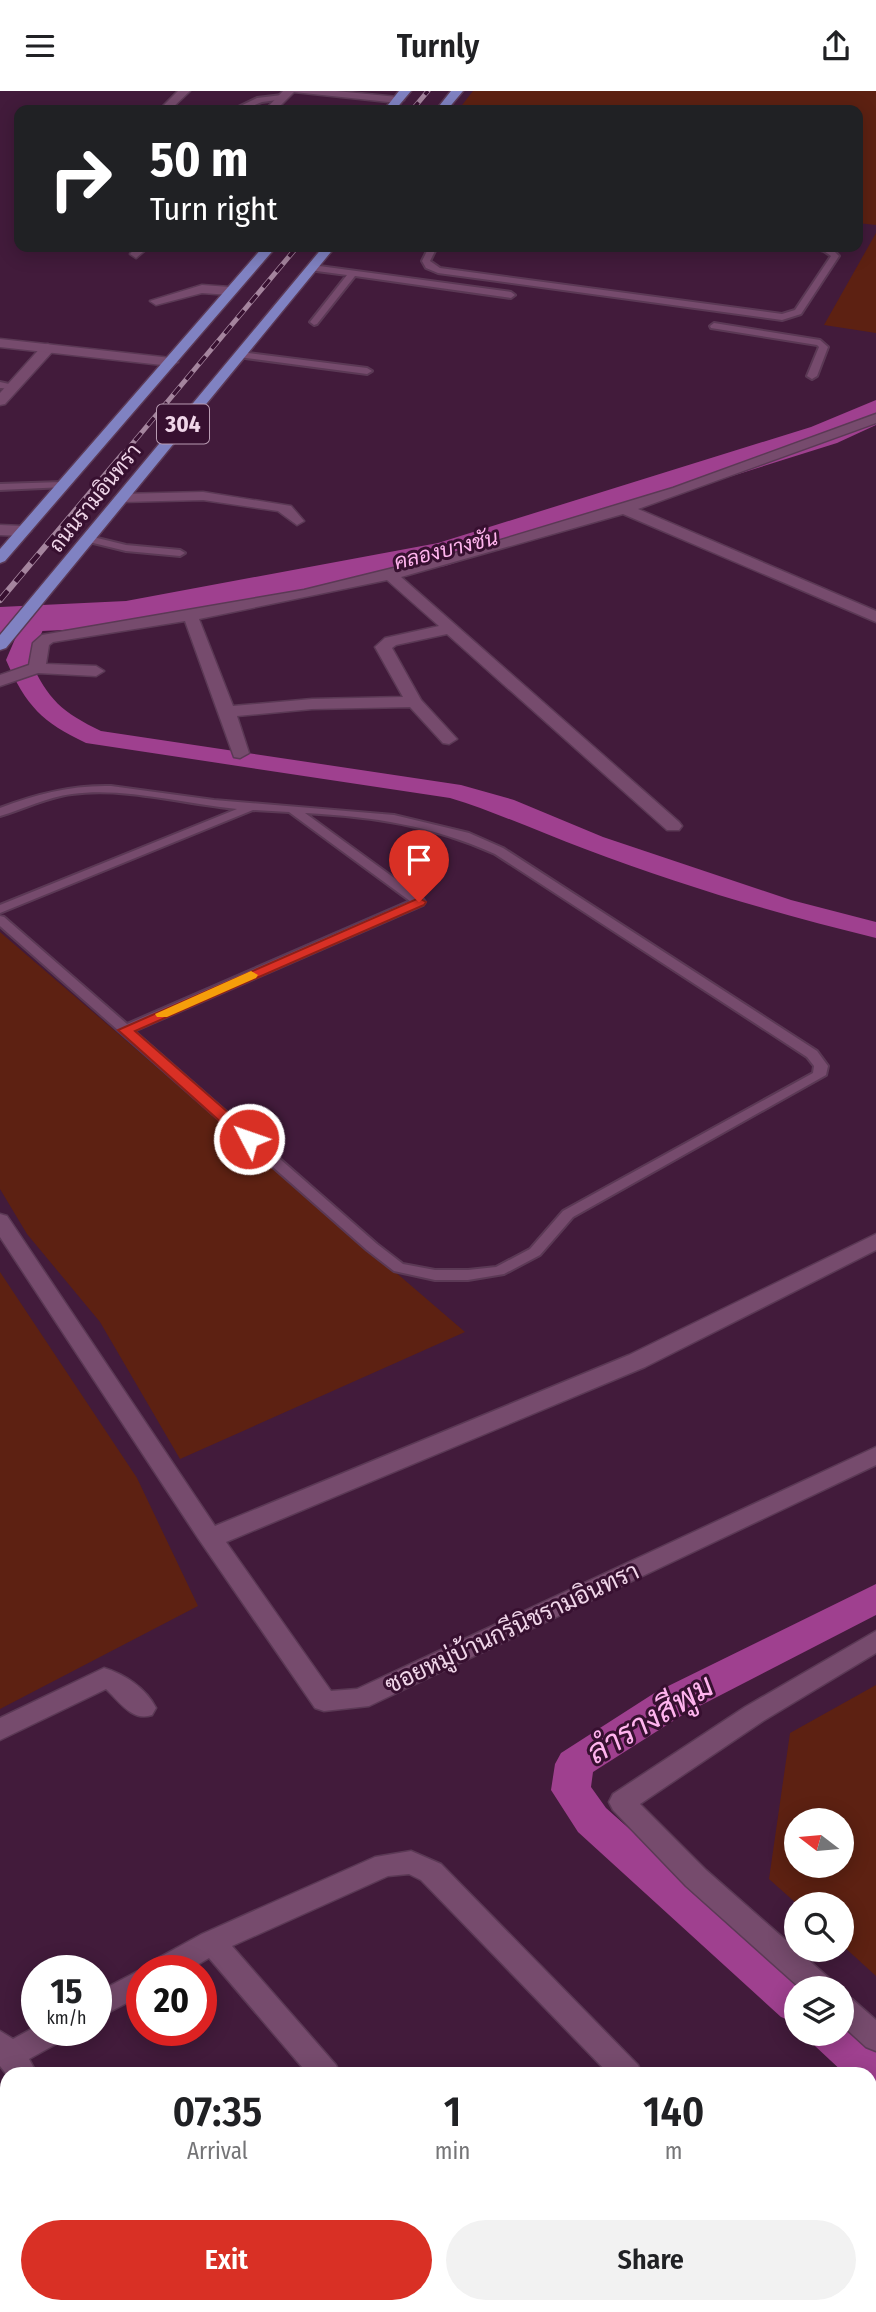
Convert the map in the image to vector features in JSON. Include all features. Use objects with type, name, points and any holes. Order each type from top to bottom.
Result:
[{"type":"highway","points":[[445,105],[457,91]]},
{"type":"highway","name":"ถนนรามอินทรา","points":[[0,558],[265,252]]},
{"type":"highway","name":"ถนนรามอินทรา","points":[[0,645],[325,252]]},
{"type":"street","points":[[169,105],[184,91]]},
{"type":"street","points":[[299,91],[402,96]]},
{"type":"street","points":[[156,301],[202,289],[230,291]]},
{"type":"street","points":[[0,343],[171,362]]},
{"type":"street","points":[[0,401],[7,386],[48,348]]},
{"type":"street","points":[[33,669],[41,643],[48,638],[338,588],[545,534],[876,418]]},
{"type":"street","points":[[121,498],[214,497],[286,509],[297,521]]},
{"type":"street","points":[[623,508],[876,617]]},
{"type":"street","points":[[0,530],[23,531]]},
{"type":"street","points":[[390,575],[673,826]]},
{"type":"street","points":[[190,615],[228,712],[240,753]]},
{"type":"street","points":[[449,629],[391,641],[383,647],[414,702],[449,739]]},
{"type":"street","points":[[5,679],[33,669],[96,671]]},
{"type":"street","points":[[228,712],[312,704],[414,702]]},
{"type":"street","name":"ซอยหมู่บ้านกรีนิชรามอินทรา","points":[[0,1221],[211,1538],[324,1701],[360,1699],[876,1455]]},
{"type":"street","points":[[211,1538],[637,1361],[876,1241]]},
{"type":"street","points":[[806,1976],[696,1878],[622,1802],[754,1714],[876,1641]]},
{"type":"street","points":[[0,1730],[104,1678],[114,1681],[143,1709]]},
{"type":"street","points":[[189,1955],[212,1942],[385,1865],[411,1863],[431,1872],[621,2067]]},
{"type":"street","points":[[212,1942],[320,2067]]},
{"type":"street","points":[[854,2019],[876,2038]]},
{"type":"street","points":[[11,2058],[30,2046]]},
{"type":"lane","points":[[248,105],[286,94]]},
{"type":"lane","points":[[430,252],[426,261],[429,267],[438,270],[782,317],[798,312],[835,256],[831,252]]},
{"type":"lane","points":[[312,268],[511,295]]},
{"type":"lane","points":[[314,322],[353,272]]},
{"type":"lane","points":[[714,326],[820,343],[824,347],[812,376]]},
{"type":"lane","points":[[241,355],[367,371]]},
{"type":"lane","points":[[0,487],[62,485]]},
{"type":"lane","points":[[89,539],[126,548],[180,554]]},
{"type":"lane","points":[[0,812],[52,794],[107,789],[251,807],[391,817],[441,826],[499,851],[812,1054],[821,1066],[819,1076],[568,1214],[535,1252],[499,1271],[435,1275],[399,1268],[381,1254],[0,920]]},
{"type":"lane","points":[[0,909],[251,807]]},
{"type":"lane","points":[[125,1030],[419,902],[293,810]]},
{"type":"shaded area","points":[[473,91],[876,91],[876,225],[863,224],[863,105],[462,105]]},
{"type":"shaded area","points":[[876,233],[876,333],[824,325]]},
{"type":"shaded area","points":[[0,932],[465,1332],[180,1459],[100,1322],[27,1234],[0,1189]]},
{"type":"shaded area","points":[[0,1272],[137,1478],[198,1606],[0,1709]]},
{"type":"shaded area","points":[[876,1685],[876,1976],[854,1956],[854,1892],[784,1892],[769,1879],[790,1733]]},
{"type":"waterway","name":"คลองบางชัน","points":[[0,620],[126,614],[445,554],[824,435],[876,411]]},
{"type":"waterway","points":[[36,618],[18,660],[25,677],[46,709],[95,738],[452,791],[505,806],[594,843],[781,906],[876,930]]},
{"type":"waterway","name":"ลำรางสีพูม","points":[[784,1993],[592,1820],[571,1790],[575,1764],[670,1703],[876,1598]]},
{"type":"waterway","name":"ลำรางสีพูม","points":[[844,2046],[867,2067]]},
{"type":"railway","points":[[416,105],[428,91]]},
{"type":"railway","points":[[122,456],[293,252]]},
{"type":"railway","points":[[0,600],[123,454]]},
{"type":"slow traffic","points":[[162,1014],[251,975]]},
{"type":"route","points":[[249,1139],[125,1030],[419,902]]}]
